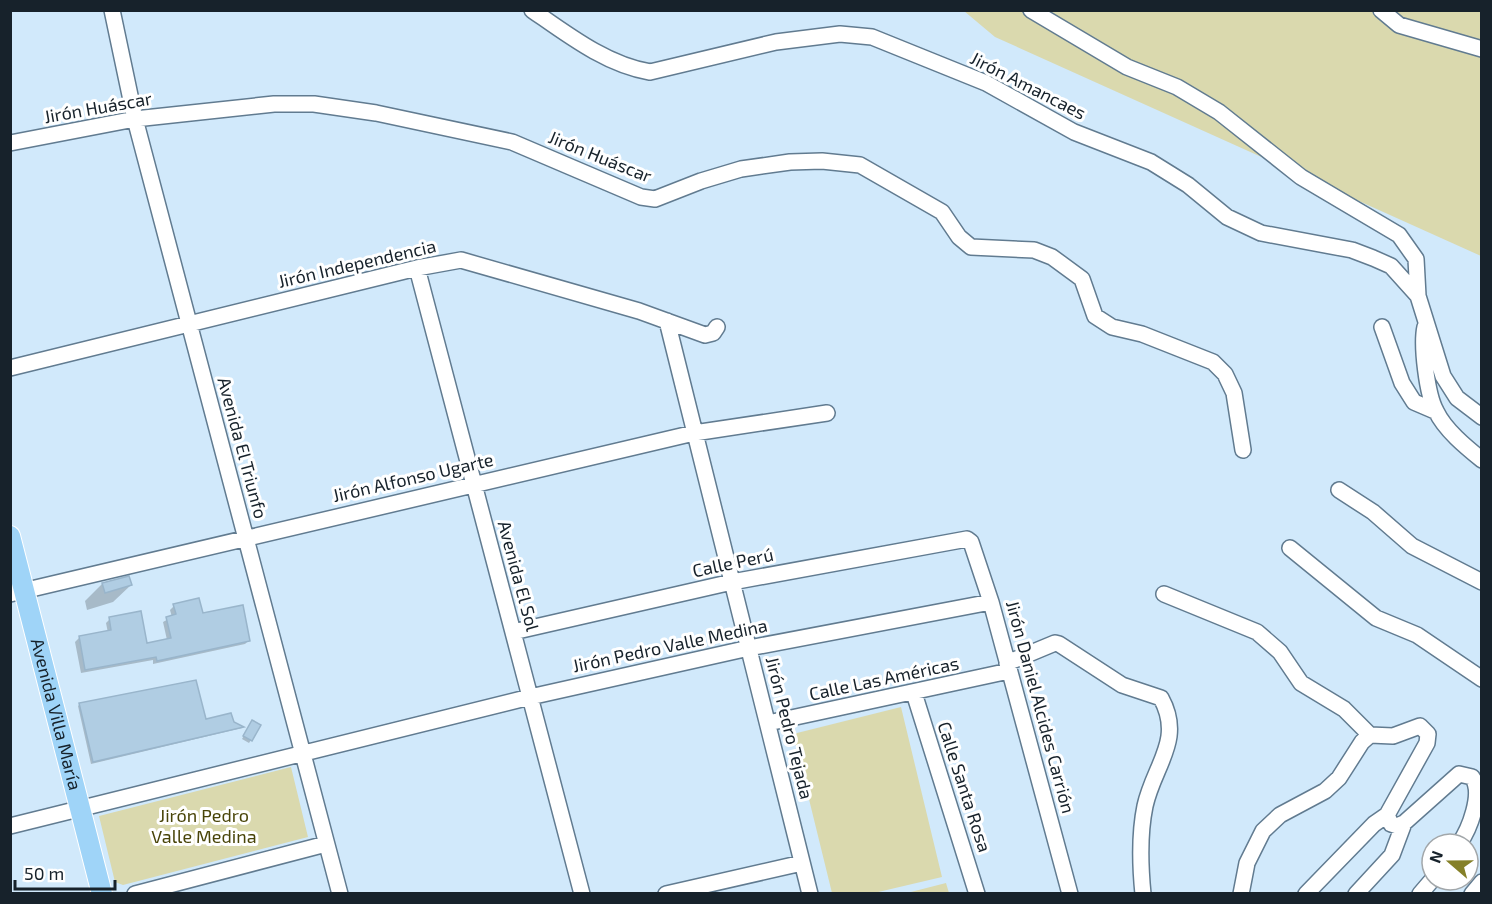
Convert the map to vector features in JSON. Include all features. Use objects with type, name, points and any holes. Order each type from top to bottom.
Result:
[{"type":"main road","name":"Avenida Villa María","points":[[10,536],[17,592],[80,808],[102,894]]},
{"type":"street","name":"Avenida El Triunfo","points":[[112,10],[135,119],[340,894]]},
{"type":"street","name":"Jirón Amancaes","points":[[532,10],[579,42],[634,69],[650,72],[704,61],[776,42],[840,34],[872,37],[986,83],[1074,132],[1151,162],[1188,185],[1227,217],[1261,233],[1353,250],[1382,262],[1404,278],[1418,296]]},
{"type":"street","points":[[1031,10],[1127,67],[1177,87],[1202,102],[1277,156],[1301,177],[1399,235],[1416,259],[1418,296],[1425,325],[1443,376],[1456,398],[1482,417]]},
{"type":"street","points":[[1381,10],[1399,25],[1482,49]]},
{"type":"street","name":"Jirón Huáscar","points":[[10,143],[135,119],[274,104],[314,104],[376,113],[512,142],[641,197],[655,199],[701,180],[741,169],[790,162],[822,161],[860,165],[942,212],[959,237],[971,247],[1034,250],[1060,262],[1082,279],[1095,316],[1112,327],[1142,334],[1214,362],[1225,374],[1234,393],[1243,450]]},
{"type":"street","name":"Jirón Independencia","points":[[10,368],[417,268],[461,260],[705,334],[712,333],[717,327]]},
{"type":"street","name":"Avenida El Sol","points":[[417,268],[582,894]]},
{"type":"street","points":[[667,321],[694,433]]},
{"type":"street","points":[[1425,325],[1421,344],[1435,411],[1450,430],[1482,460]]},
{"type":"street","points":[[1382,327],[1402,383],[1414,402],[1435,411]]},
{"type":"street","name":"Jirón Alfonso Ugarte","points":[[17,592],[694,433],[827,413]]},
{"type":"street","name":"Jirón Pedro Tejada","points":[[694,433],[810,894]]},
{"type":"street","points":[[1339,490],[1373,512],[1412,546],[1482,582]]},
{"type":"street","name":"Calle Perú","points":[[513,632],[732,582],[962,538]]},
{"type":"street","name":"Jirón Daniel Alcides Carrión","points":[[962,538],[971,542],[991,602],[1070,894]]},
{"type":"street","points":[[1290,548],[1376,618],[1417,635],[1482,679]]},
{"type":"street","points":[[1164,594],[1257,632],[1280,652],[1301,683],[1344,709],[1370,735],[1393,736],[1420,726],[1428,734],[1427,743],[1387,815],[1374,824],[1306,894]]},
{"type":"street","name":"Jirón Pedro Valle Medina","points":[[10,826],[530,697],[749,648],[991,602]]},
{"type":"street","name":"Calle Las Américas","points":[[768,723],[914,693],[1008,667],[1055,643],[1059,644],[1122,685],[1161,698],[1169,712],[1171,738],[1145,806],[1140,855],[1143,894]]},
{"type":"street","name":"Calle Santa Rosa","points":[[914,693],[977,894]]},
{"type":"street","points":[[1241,894],[1245,870],[1263,831],[1280,815],[1325,791],[1339,778],[1362,742],[1370,735]]},
{"type":"street","points":[[1387,815],[1391,824],[1397,826],[1404,824],[1459,774],[1466,775],[1477,783],[1476,799],[1464,832]]},
{"type":"street","points":[[1356,894],[1392,855],[1404,824]]},
{"type":"street","points":[[135,894],[326,844]]},
{"type":"street","points":[[666,894],[802,863]]},
{"type":"street","points":[[1472,894],[1482,882]]},
{"type":"green space","points":[[964,11],[1481,11],[1481,256],[995,37]]},
{"type":"green space","points":[[901,707],[942,877],[874,893],[832,893],[793,734]]},
{"type":"green space","name":"Jirón Pedro Valle Medina","points":[[291,767],[308,837],[123,885],[115,882],[99,816]]},
{"type":"green space","points":[[946,883],[949,893],[907,893]]},
{"type":"building","points":[[129,576],[132,585],[105,593],[102,583]]},
{"type":"building","points":[[199,598],[203,613],[243,605],[250,641],[157,661],[156,657],[85,670],[79,636],[111,630],[109,617],[141,611],[147,643],[171,638],[166,617],[176,614],[173,604]]},
{"type":"building","points":[[196,680],[206,719],[231,713],[234,722],[244,727],[93,762],[79,703]]},
{"type":"building","points":[[252,720],[261,725],[252,741],[243,736]]}]
